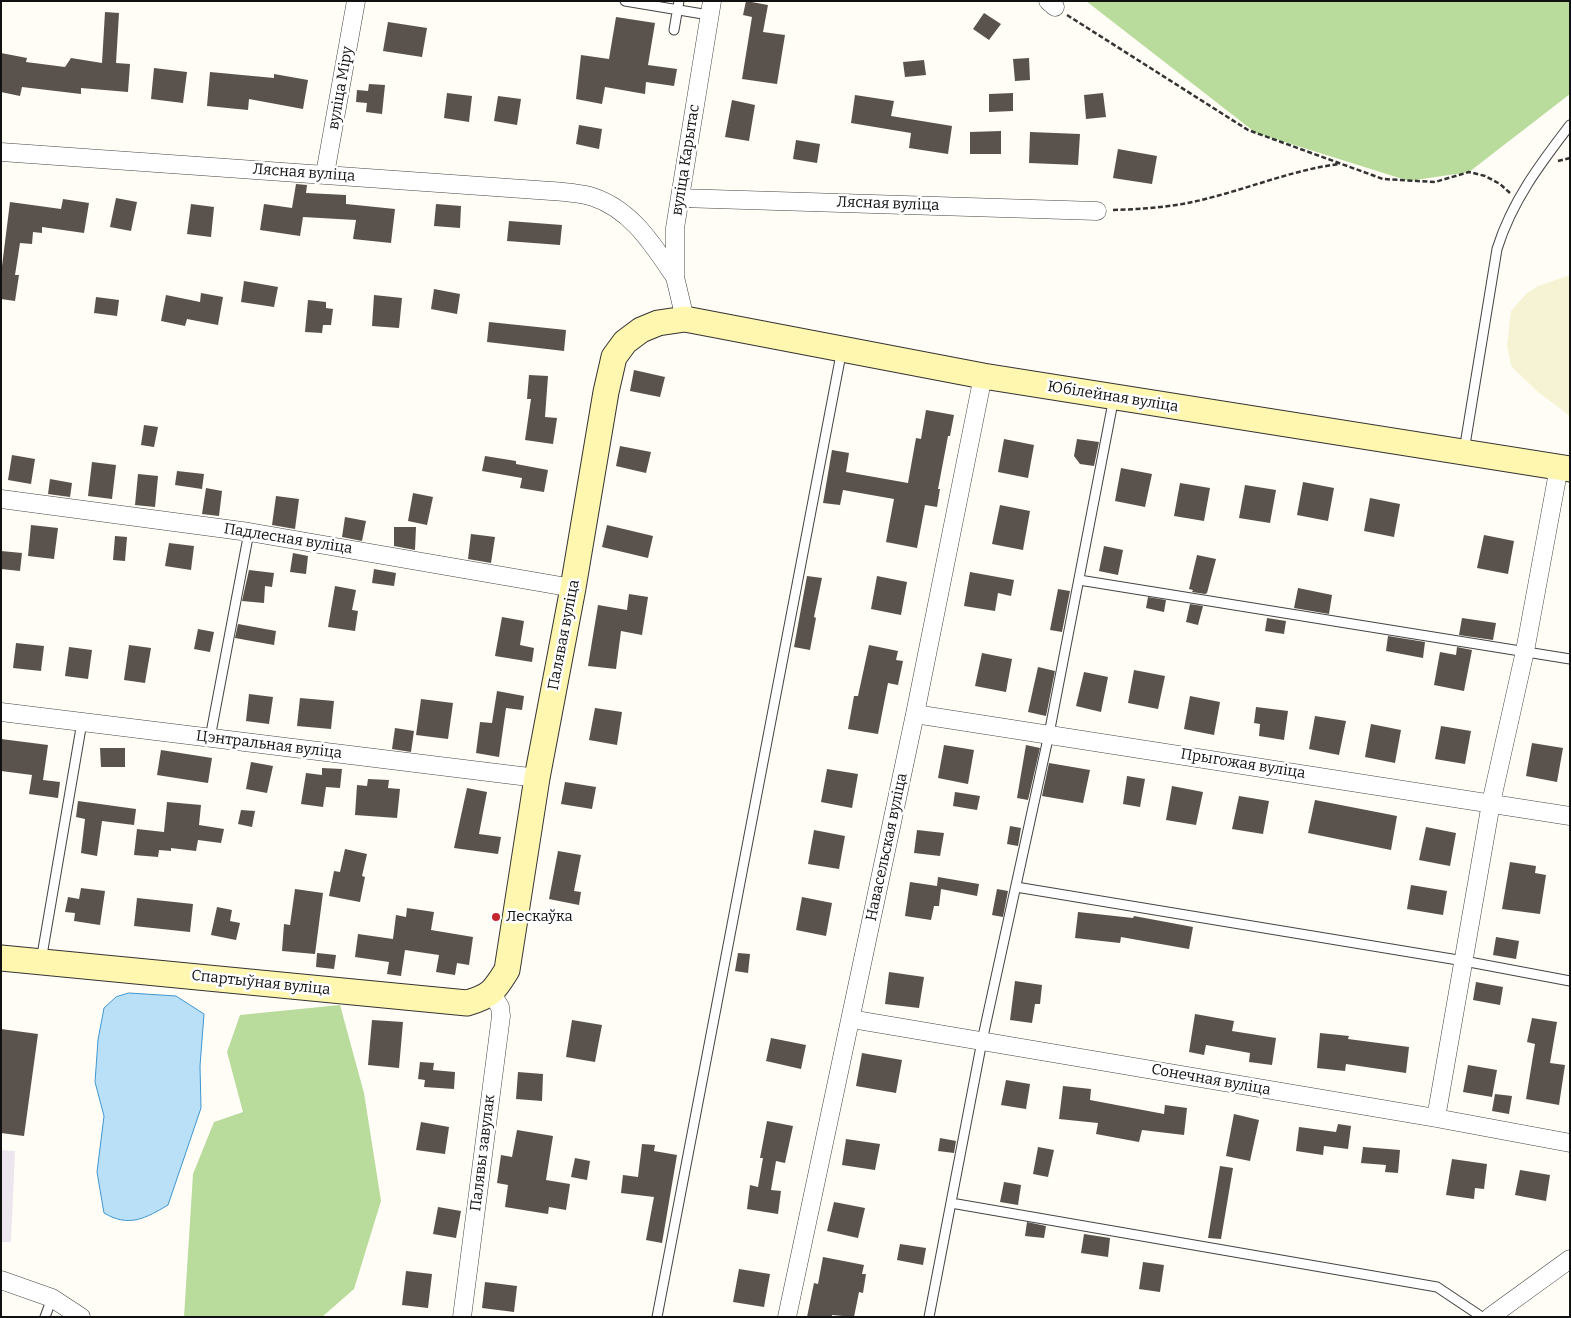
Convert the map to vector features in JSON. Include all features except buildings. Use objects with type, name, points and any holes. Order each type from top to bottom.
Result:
[{"type":"main road","name":"Юбілейная вуліца","points":[[658,323],[685,319],[983,376],[1564,468]]},
{"type":"main road","name":"Палявая вуліца","points":[[507,970],[537,778],[573,588],[606,392],[614,357],[625,342],[640,330],[658,323]]},
{"type":"main road","name":"Спартыўная вуліца","points":[[1,958],[467,1003],[485,998],[496,987],[507,970]]},
{"type":"street","name":"вуліца Міру","points":[[325,174],[356,1]]},
{"type":"street","name":"вуліца Карытас","points":[[685,319],[675,277],[675,228],[710,8]]},
{"type":"street","name":"Лясная вуліца","points":[[1,152],[325,174],[591,196],[605,202],[635,223],[675,277]]},
{"type":"street","name":"Лясная вуліца","points":[[680,198],[1096,211]]},
{"type":"street","name":"Навасельская вуліца","points":[[787,1317],[915,714],[983,376]]},
{"type":"street","points":[[1436,1118],[1491,803],[1564,468]]},
{"type":"street","name":"Падлесная вуліца","points":[[1,499],[249,532],[573,588]]},
{"type":"street","name":"Цэнтральная вуліца","points":[[1,712],[537,778]]},
{"type":"street","name":"Прыгожая вуліца","points":[[915,714],[1570,816]]},
{"type":"street","name":"Палявы завулак","points":[[462,1317],[501,1016],[500,1007],[491,992]]},
{"type":"street","name":"Сонечная вуліца","points":[[851,1019],[1436,1118],[1570,1143]]},
{"type":"street","points":[[1490,1317],[1570,1259]]},
{"type":"street","points":[[1,1280],[52,1298],[81,1317]]},
{"type":"lane","points":[[626,1],[677,11],[710,8]]},
{"type":"lane","points":[[674,30],[679,1]]},
{"type":"lane","points":[[1464,452],[1497,248],[1504,226],[1517,199],[1537,167],[1570,125]]},
{"type":"lane","points":[[657,1317],[842,349]]},
{"type":"lane","points":[[928,1317],[982,1041],[1050,734],[1114,397]]},
{"type":"lane","points":[[210,738],[249,532]]},
{"type":"lane","points":[[1079,580],[1570,659]]},
{"type":"lane","points":[[41,961],[82,722]]},
{"type":"lane","points":[[1016,887],[1464,961],[1570,981]]},
{"type":"lane","points":[[951,1203],[1437,1286],[1482,1317]]},
{"type":"lane","points":[[45,1317],[52,1298]]},
{"type":"path","points":[[1052,4],[1248,130],[1383,179],[1435,182],[1469,172],[1485,176],[1500,184],[1517,199]]},
{"type":"path","points":[[1096,211],[1152,209],[1207,199],[1311,168],[1341,164]]},
{"type":"shaded area","points":[[1570,275],[1570,416],[1538,392],[1511,366],[1507,345],[1511,311],[1526,294],[1538,286]]},
{"type":"shaded area","points":[[1,1150],[15,1151],[11,1242],[1,1242]]},
{"type":"green space","points":[[1086,1],[1570,1],[1570,94],[1469,172],[1409,181],[1256,133]]},
{"type":"green space","points":[[340,1005],[364,1093],[381,1201],[354,1289],[322,1317],[184,1317],[193,1174],[214,1122],[243,1112],[227,1052],[240,1015]]},
{"type":"water","points":[[129,993],[176,996],[204,1014],[200,1066],[201,1108],[168,1205],[137,1220],[121,1220],[104,1213],[97,1172],[104,1116],[95,1082],[98,1040],[104,1008],[116,997]]},
{"type":"place","name":"Лескаўка","points":[[496,917]]}]
